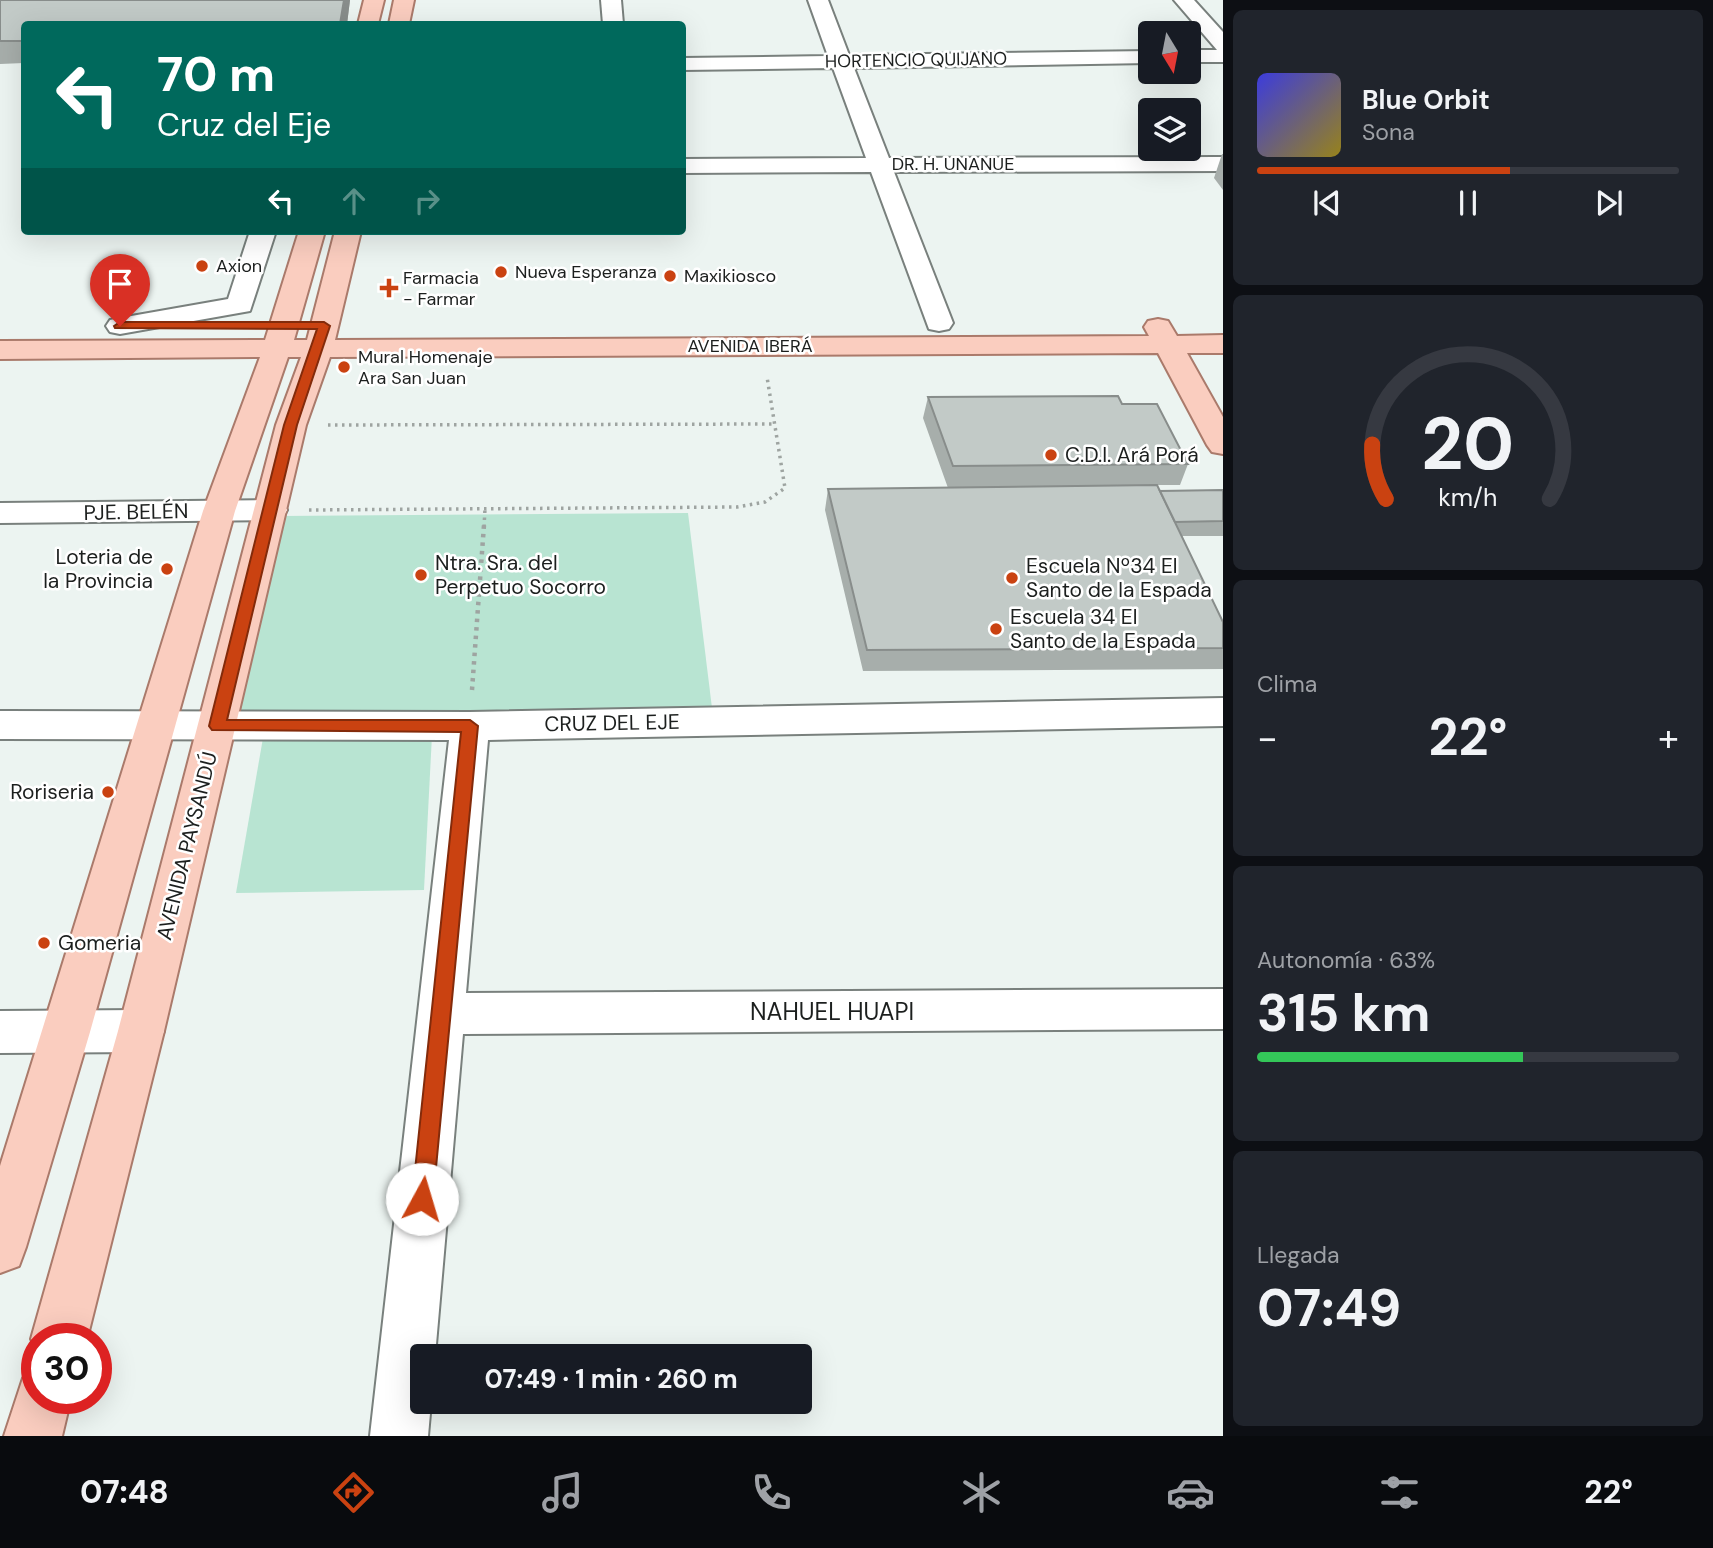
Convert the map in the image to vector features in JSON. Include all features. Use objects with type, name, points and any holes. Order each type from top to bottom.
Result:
[{"type":"main road","points":[[369,21],[374,0]]},
{"type":"main road","points":[[399,21],[404,0]]},
{"type":"main road","points":[[0,1247],[67,1032],[219,511],[280,337],[311,235]]},
{"type":"main road","name":"AVENIDA PAYSANDÚ","points":[[63,1323],[141,1031],[291,425],[321,337],[347,235]]},
{"type":"main road","name":"AVENIDA IBERÁ","points":[[321,337],[939,323],[1220,335]]},
{"type":"main road","points":[[0,326],[120,326],[280,337]]},
{"type":"main road","points":[[1162,333],[1223,445]]},
{"type":"main road","name":"AVENIDA IBERÁ","points":[[280,337],[761,345],[1162,333]]},
{"type":"main road","points":[[0,350],[280,337]]},
{"type":"main road","points":[[33,1436],[39,1414]]},
{"type":"street","points":[[611,0],[614,21]]},
{"type":"street","points":[[818,0],[939,323]]},
{"type":"street","points":[[1184,0],[1223,45]]},
{"type":"street","points":[[1201,56],[1223,56]]},
{"type":"street","name":"HORTENCIO QUIJANO","points":[[686,64],[1138,57]]},
{"type":"street","name":"DR. H. UNANUE","points":[[686,166],[1223,164]]},
{"type":"street","points":[[120,326],[240,305],[262,235]]},
{"type":"street","name":"PJE. BELÉN","points":[[0,513],[271,510]]},
{"type":"street","name":"CRUZ DEL EJE","points":[[0,725],[470,726],[1223,712]]},
{"type":"street","points":[[399,1436],[470,726]]},
{"type":"street","name":"NAHUEL HUAPI","points":[[441,1014],[1223,1009]]},
{"type":"street","points":[[0,1032],[141,1031]]},
{"type":"path","points":[[271,510],[737,507],[765,502],[785,488],[761,345]]},
{"type":"path","points":[[291,425],[776,424]]},
{"type":"path","points":[[470,726],[485,509]]},
{"type":"green space","points":[[688,513],[712,708],[236,719],[280,516]]},
{"type":"green space","points":[[432,735],[424,890],[236,893],[263,738]]},
{"type":"building","points":[[0,0],[344,0],[340,21],[21,21],[21,41],[0,41]]},
{"type":"building","name":"C.D.I. Ará Porá","points":[[1118,396],[1122,404],[1157,404],[1188,464],[953,466],[928,397]]},
{"type":"building","name":"Escuela Nº34 El Santo de la Espada","points":[[1157,485],[1223,622],[1223,648],[867,650],[828,489]]},
{"type":"building","points":[[1223,490],[1223,521],[1175,522],[1160,491]]},
{"type":"place","name":"Axion","points":[[202,266]]},
{"type":"place","name":"Nueva Esperanza","points":[[501,272]]},
{"type":"place","name":"Maxikiosco","points":[[670,276]]},
{"type":"place","name":"Farmacia - Farmar","points":[[389,288]]},
{"type":"place","name":"Mural Homenaje Ara San Juan","points":[[344,367]]},
{"type":"place","name":"C.D.I. Ará Porá","points":[[1051,455]]},
{"type":"place","name":"Loteria de la Provincia","points":[[167,569]]},
{"type":"place","name":"Ntra. Sra. del Perpetuo Socorro","points":[[421,575]]},
{"type":"place","name":"Escuela Nº34 El Santo de la Espada","points":[[1012,578]]},
{"type":"place","name":"Escuela 34 El Santo de la Espada","points":[[996,629]]},
{"type":"place","name":"Roriseria","points":[[108,792]]},
{"type":"place","name":"Gomeria","points":[[44,943]]},
{"type":"route","points":[[120,326],[324,326],[291,425],[217,726],[470,726],[422,1199]]}]
